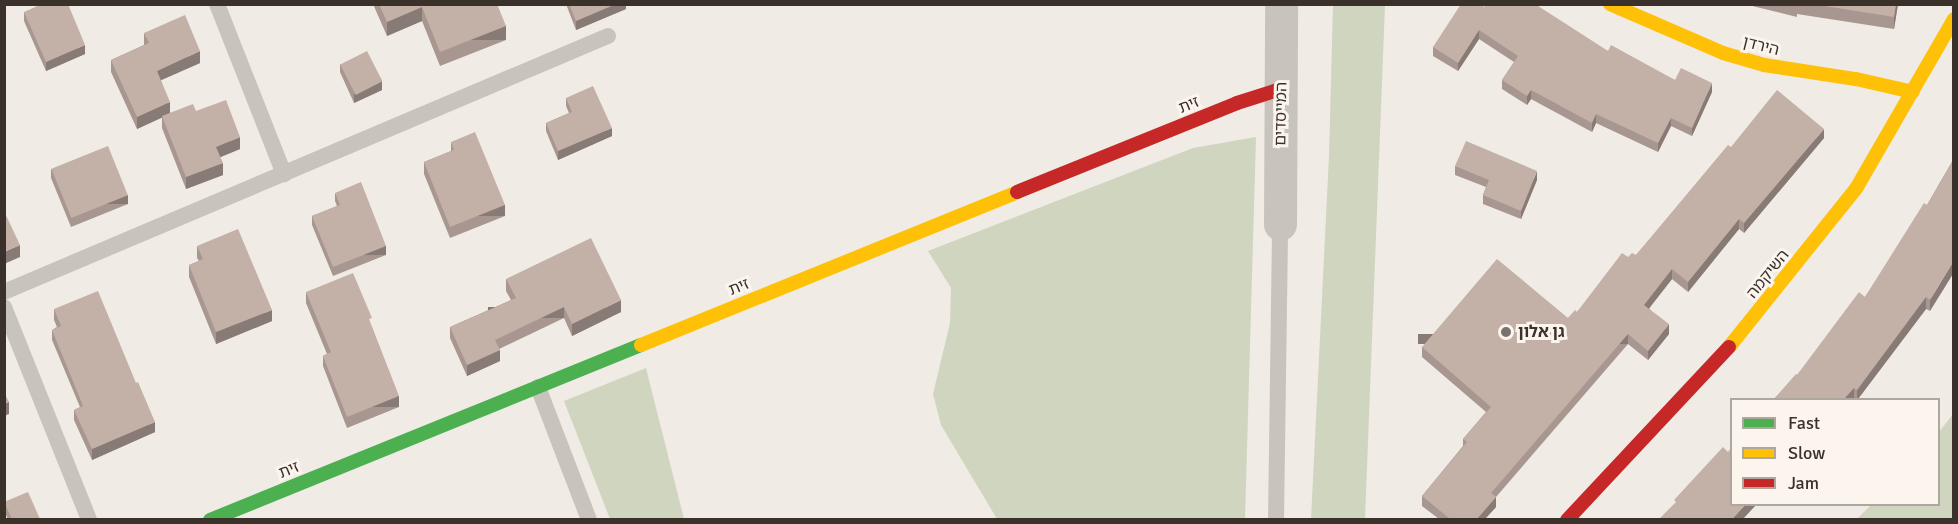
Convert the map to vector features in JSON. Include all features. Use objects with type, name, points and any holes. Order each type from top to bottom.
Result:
[{"type":"street","name":"המייסדים","points":[[1280,224],[1281,4]]},
{"type":"street","name":"הירדן","points":[[1610,4],[1723,53],[1764,65],[1856,79],[1913,92]]},
{"type":"street","name":"השיקמה","points":[[1568,519],[1712,368],[1784,282],[1857,187],[1953,19]]},
{"type":"street","name":"זית","points":[[210,519],[1237,103],[1281,89]]},
{"type":"lane","points":[[217,4],[284,174]]},
{"type":"lane","points":[[4,292],[608,36]]},
{"type":"lane","points":[[1276,519],[1280,224]]},
{"type":"lane","points":[[4,307],[89,519]]},
{"type":"lane","points":[[538,387],[589,519]]},
{"type":"green space","points":[[1333,5],[1385,5],[1365,519],[1311,519],[1329,156]]},
{"type":"green space","points":[[1256,137],[1245,519],[997,519],[941,425],[933,394],[950,323],[951,288],[928,251],[1193,148]]},
{"type":"green space","points":[[646,368],[684,519],[610,519],[564,401]]},
{"type":"green space","points":[[1953,414],[1953,519],[1857,519],[1870,506],[1940,506],[1940,431]]},
{"type":"building","points":[[42,4],[68,4],[85,45],[46,62],[24,12]]},
{"type":"building","points":[[379,4],[497,4],[506,26],[440,52],[422,7],[387,22]]},
{"type":"building","points":[[569,4],[616,4],[576,21]]},
{"type":"building","points":[[1461,4],[1480,4],[1484,7],[1486,4],[1535,4],[1608,51],[1611,45],[1675,80],[1681,68],[1712,83],[1692,128],[1671,118],[1658,143],[1596,114],[1592,123],[1531,90],[1527,96],[1502,80],[1518,56],[1479,30],[1458,63],[1433,47]]},
{"type":"building","points":[[1812,4],[1896,4],[1894,17]]},
{"type":"building","points":[[185,15],[200,51],[157,71],[170,102],[137,117],[111,60],[149,43],[144,33]]},
{"type":"building","points":[[367,51],[382,81],[356,95],[340,65]]},
{"type":"building","points":[[593,86],[612,128],[558,151],[546,123],[572,112],[566,98]]},
{"type":"building","points":[[1777,90],[1824,129],[1744,223],[1739,219],[1688,282],[1672,269],[1644,305],[1669,324],[1648,351],[1628,334],[1491,493],[1496,497],[1477,519],[1450,519],[1422,496],[1467,442],[1463,439],[1491,407],[1422,347],[1497,259],[1568,318],[1575,310],[1577,312],[1622,253],[1628,257],[1632,253],[1636,255],[1728,145],[1731,147]]},
{"type":"building","points":[[226,100],[240,137],[216,147],[223,163],[186,177],[162,116],[193,104],[196,111]]},
{"type":"building","points":[[475,132],[505,205],[450,227],[424,162],[454,150],[451,142]]},
{"type":"building","points":[[1466,141],[1537,171],[1521,211],[1483,195],[1489,180],[1455,166]]},
{"type":"building","points":[[108,146],[128,195],[71,218],[51,169]]},
{"type":"building","points":[[1953,160],[1953,262],[1930,300],[1926,297],[1857,390],[1854,388],[1845,398],[1775,398],[1797,375],[1859,292],[1865,297],[1924,203],[1927,205]]},
{"type":"building","points":[[361,182],[386,246],[333,267],[312,216],[340,205],[335,193]]},
{"type":"building","points":[[4,211],[20,245],[4,252]]},
{"type":"building","points":[[238,229],[272,310],[216,332],[189,265],[203,259],[197,246]]},
{"type":"building","points":[[591,238],[621,300],[572,324],[564,307],[495,340],[500,350],[467,365],[450,327],[516,298],[506,279]]},
{"type":"building","points":[[353,273],[372,318],[369,319],[399,396],[347,417],[323,356],[331,352],[306,292]]},
{"type":"building","points":[[98,291],[136,383],[138,382],[155,422],[92,449],[74,410],[83,406],[52,330],[61,326],[54,309]]},
{"type":"building","points":[[4,392],[9,402],[4,404]]},
{"type":"building","points":[[1723,447],[1728,452],[1730,449],[1730,506],[1744,506],[1732,519],[1659,519],[1676,502],[1674,500]]},
{"type":"building","points":[[28,492],[40,519],[12,519],[4,502]]},
{"type":"traffic: fast","points":[[210,520],[641,345]]},
{"type":"traffic: slow","points":[[1610,4],[1723,53],[1764,65],[1856,79],[1913,92]]},
{"type":"traffic: slow","points":[[1729,347],[1857,187],[1954,19]]},
{"type":"traffic: slow","points":[[641,345],[1017,192]]},
{"type":"traffic: jam","points":[[1017,192],[1237,103],[1281,89]]},
{"type":"traffic: jam","points":[[1567,520],[1729,347]]},
{"type":"place","name":"גן אלון","points":[[1506,332]]}]
